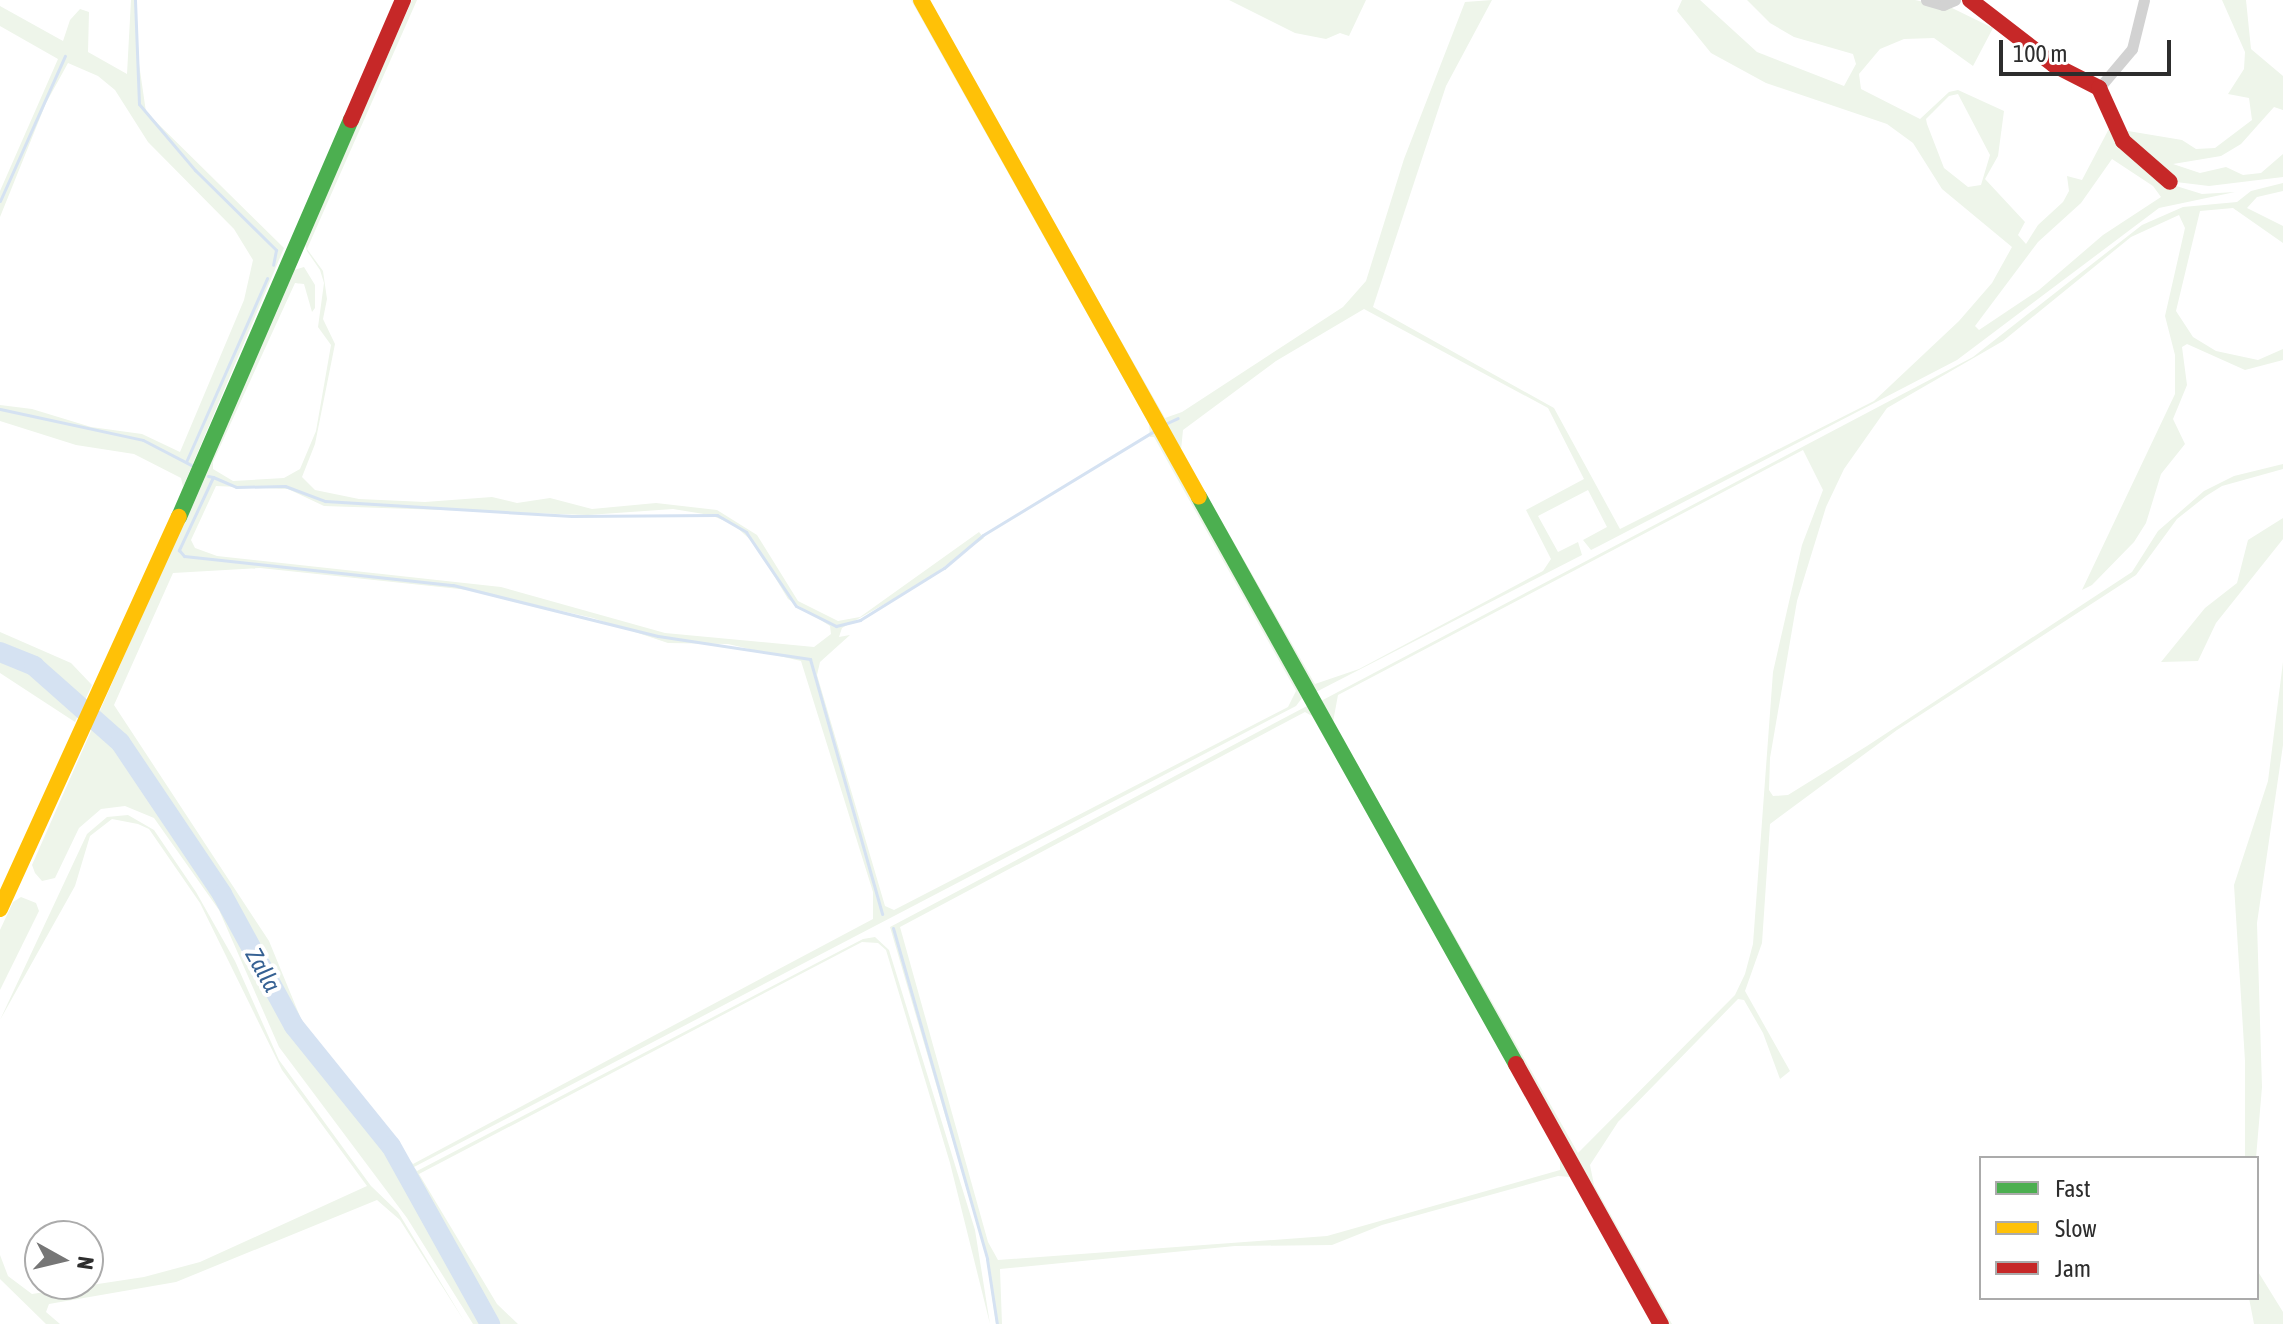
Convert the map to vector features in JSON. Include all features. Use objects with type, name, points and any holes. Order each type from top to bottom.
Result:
[{"type":"street","points":[[0,909],[100,694],[403,0]]},
{"type":"street","points":[[921,0],[1661,1324]]},
{"type":"street","points":[[1926,0],[1943,5],[1955,0]]},
{"type":"street","points":[[1970,0],[2054,65],[2099,88],[2123,141],[2170,182]]},
{"type":"street","points":[[2099,88],[2132,49],[2144,0]]},
{"type":"shaded area","points":[[131,0],[137,0],[137,50],[146,112],[284,248],[183,487],[181,478],[134,454],[76,445],[0,421],[0,405],[32,409],[91,427],[142,434],[180,452],[244,300],[253,260],[234,229],[148,142],[115,90],[98,76],[68,63],[46,103],[0,217],[0,191],[58,59],[0,26],[0,6],[63,41],[70,20],[80,9],[89,12],[88,52],[127,74]]},
{"type":"shaded area","points":[[412,0],[417,0],[307,249],[323,271],[327,299],[323,319],[335,344],[315,444],[302,477],[315,490],[359,499],[425,502],[492,497],[517,503],[550,498],[592,509],[656,503],[717,510],[757,535],[798,601],[838,621],[860,617],[979,532],[984,538],[920,584],[842,628],[839,637],[850,635],[820,662],[817,675],[885,906],[894,910],[1288,707],[1296,691],[1154,437],[1150,437],[1149,424],[911,0],[916,0],[1302,698],[1296,706],[414,1167],[417,1171],[863,939],[875,937],[889,950],[975,1230],[990,1324],[950,1163],[886,950],[878,943],[862,942],[419,1174],[497,1304],[518,1324],[473,1324],[407,1218],[279,1047],[219,910],[154,818],[125,806],[101,809],[79,828],[55,878],[42,881],[35,873],[32,865],[294,270],[304,267],[315,285],[315,308],[312,312],[304,284],[295,283],[213,462],[213,469],[233,481],[284,478],[300,469],[316,431],[331,345],[318,327],[324,283],[320,270],[307,251],[305,244]],"holes":[[[216,486],[288,489],[324,506],[588,515],[673,509],[710,515],[733,524],[755,544],[788,599],[830,626],[831,634],[814,647],[665,633],[501,587],[217,556],[195,548],[191,540]],[[260,568],[469,590],[593,618],[668,643],[728,644],[801,661],[873,892],[873,919],[413,1164],[328,1068],[306,1031],[269,941],[114,705],[173,573]]]},
{"type":"shaded area","points":[[1229,0],[1366,0],[1349,36],[1340,33],[1326,39],[1295,33]]},
{"type":"shaded area","points":[[1492,0],[1446,86],[1373,307],[1554,408],[1620,529],[1874,401],[1959,321],[1992,283],[2012,247],[1942,189],[1913,143],[1887,124],[1766,83],[1711,53],[1677,11],[1682,0],[1700,0],[1757,52],[1844,86],[1856,64],[1853,54],[1794,37],[1770,23],[1747,0],[1915,0],[1952,8],[1993,28],[1973,66],[1934,38],[1904,39],[1880,49],[1859,74],[1861,89],[1920,119],[1949,92],[1958,90],[2004,111],[1998,156],[1985,179],[2025,222],[2018,235],[2026,244],[2038,225],[2063,202],[2069,191],[2067,176],[2082,180],[2112,123],[2122,147],[2160,181],[2202,194],[2235,192],[2159,208],[1957,360],[1591,550],[1583,540],[1607,527],[1588,490],[1538,516],[1558,552],[1578,542],[1582,555],[1316,692],[984,100],[1165,418],[1182,412],[1343,307],[1366,281],[1404,159],[1465,2]],"holes":[[[1958,94],[1990,155],[1981,185],[1968,187],[1944,168],[1927,124],[1926,119],[1949,96]],[[2112,159],[2153,186],[2161,197],[2103,235],[2039,290],[1979,330],[1975,326],[2038,242],[2081,203]],[[1364,309],[1548,408],[1584,479],[1526,510],[1551,559],[1543,571],[1359,669],[1315,684],[1181,450],[1183,430],[1276,361]]]},
{"type":"shaded area","points":[[2222,0],[2246,0],[2251,49],[2283,76],[2283,110],[2274,107],[2241,144],[2221,156],[2173,164],[2200,173],[2226,167],[2243,175],[2261,173],[2283,154],[2283,177],[2209,186],[2176,182],[2122,130],[2182,140],[2196,149],[2215,148],[2252,120],[2249,98],[2228,94],[2244,69],[2245,52]]},
{"type":"shaded area","points":[[2283,183],[2283,191],[2257,197],[2247,208],[2283,226],[2283,243],[2233,208],[2200,211],[2176,311],[2193,337],[2216,351],[2258,360],[2283,349],[2283,360],[2245,370],[2187,344],[2182,347],[2187,385],[2173,419],[2185,444],[2161,474],[2146,523],[2134,542],[2092,585],[2082,590],[2175,394],[2175,355],[2165,316],[2185,228],[2179,215],[2131,237],[2003,341],[1887,408],[1844,469],[1826,507],[1797,601],[1770,758],[1769,790],[1773,796],[1788,795],[1867,746],[2132,572],[2158,531],[2204,491],[2234,476],[2283,464],[2283,469],[2222,486],[2206,496],[2177,519],[2136,575],[1897,730],[1770,824],[1762,943],[1745,991],[1790,1071],[1780,1079],[1763,1033],[1744,1000],[1738,999],[1618,1122],[1590,1165],[1594,1185],[1672,1324],[1666,1324],[1319,702],[1973,357],[2142,225],[2183,207],[2237,202],[2251,191]],"holes":[[[1803,450],[1823,490],[1802,545],[1773,672],[1753,944],[1745,974],[1735,995],[1578,1153],[1333,722],[1338,695]]]},
{"type":"shaded area","points":[[2283,518],[2283,539],[2216,623],[2198,661],[2161,662],[2205,608],[2237,583],[2248,540]]},
{"type":"shaded area","points":[[0,632],[71,663],[92,685],[75,722],[0,673]]},
{"type":"shaded area","points":[[2283,662],[2283,745],[2257,923],[2262,1087],[2256,1156],[2245,1156],[2245,1061],[2234,885],[2268,781]]},
{"type":"shaded area","points":[[1307,706],[1313,710],[1657,1324],[1571,1177],[1558,1176],[1382,1225],[1332,1245],[1235,1246],[1000,1269],[1002,1324],[996,1324],[986,1255],[890,927]],"holes":[[[1305,712],[1312,716],[1560,1155],[1560,1170],[1327,1236],[998,1260],[988,1242],[900,927]]]},
{"type":"shaded area","points":[[128,815],[154,830],[196,892],[235,961],[279,1060],[371,1186],[398,1212],[466,1324],[400,1220],[377,1200],[176,1282],[104,1294],[104,1283],[144,1277],[200,1262],[367,1186],[282,1070],[200,903],[149,829],[138,824],[112,819],[90,836],[75,886],[0,1020],[87,834],[107,817]]},
{"type":"shaded area","points":[[21,897],[36,903],[39,911],[0,990],[0,930],[13,902]]},
{"type":"shaded area","points":[[0,1255],[8,1276],[24,1288],[24,1300],[72,1300],[49,1304],[46,1312],[60,1324],[46,1324],[0,1279]]},
{"type":"shaded area","points":[[2259,1273],[2283,1312],[2283,1324],[2254,1324],[2249,1300],[2259,1300]]},
{"type":"waterway","points":[[135,0],[139,104],[195,170],[276,250],[273,265]]},
{"type":"waterway","points":[[0,201],[65,56]]},
{"type":"waterway","points":[[186,462],[267,278]]},
{"type":"waterway","points":[[0,409],[143,440],[191,465]]},
{"type":"waterway","points":[[1165,424],[1178,418]]},
{"type":"waterway","points":[[213,477],[236,487],[285,486],[325,501],[572,516],[717,515],[746,532],[796,606],[836,626],[860,620],[944,568],[983,535],[1154,431]]},
{"type":"waterway","points":[[208,476],[213,477],[179,550],[184,556],[453,585],[658,636],[810,659],[882,914]]},
{"type":"waterway","name":"Zalla","points":[[0,652],[34,666],[120,742],[222,894],[294,1026],[391,1146],[490,1324]]},
{"type":"waterway","points":[[893,928],[987,1259],[997,1324]]},
{"type":"traffic: fast","points":[[179,517],[351,120]]},
{"type":"traffic: fast","points":[[1199,497],[1516,1064]]},
{"type":"traffic: slow","points":[[921,0],[1199,497]]},
{"type":"traffic: slow","points":[[0,909],[179,517]]},
{"type":"traffic: jam","points":[[351,120],[403,0]]},
{"type":"traffic: jam","points":[[1970,0],[2054,65],[2099,88],[2123,141],[2170,182]]},
{"type":"traffic: jam","points":[[1516,1064],[1661,1324]]}]
